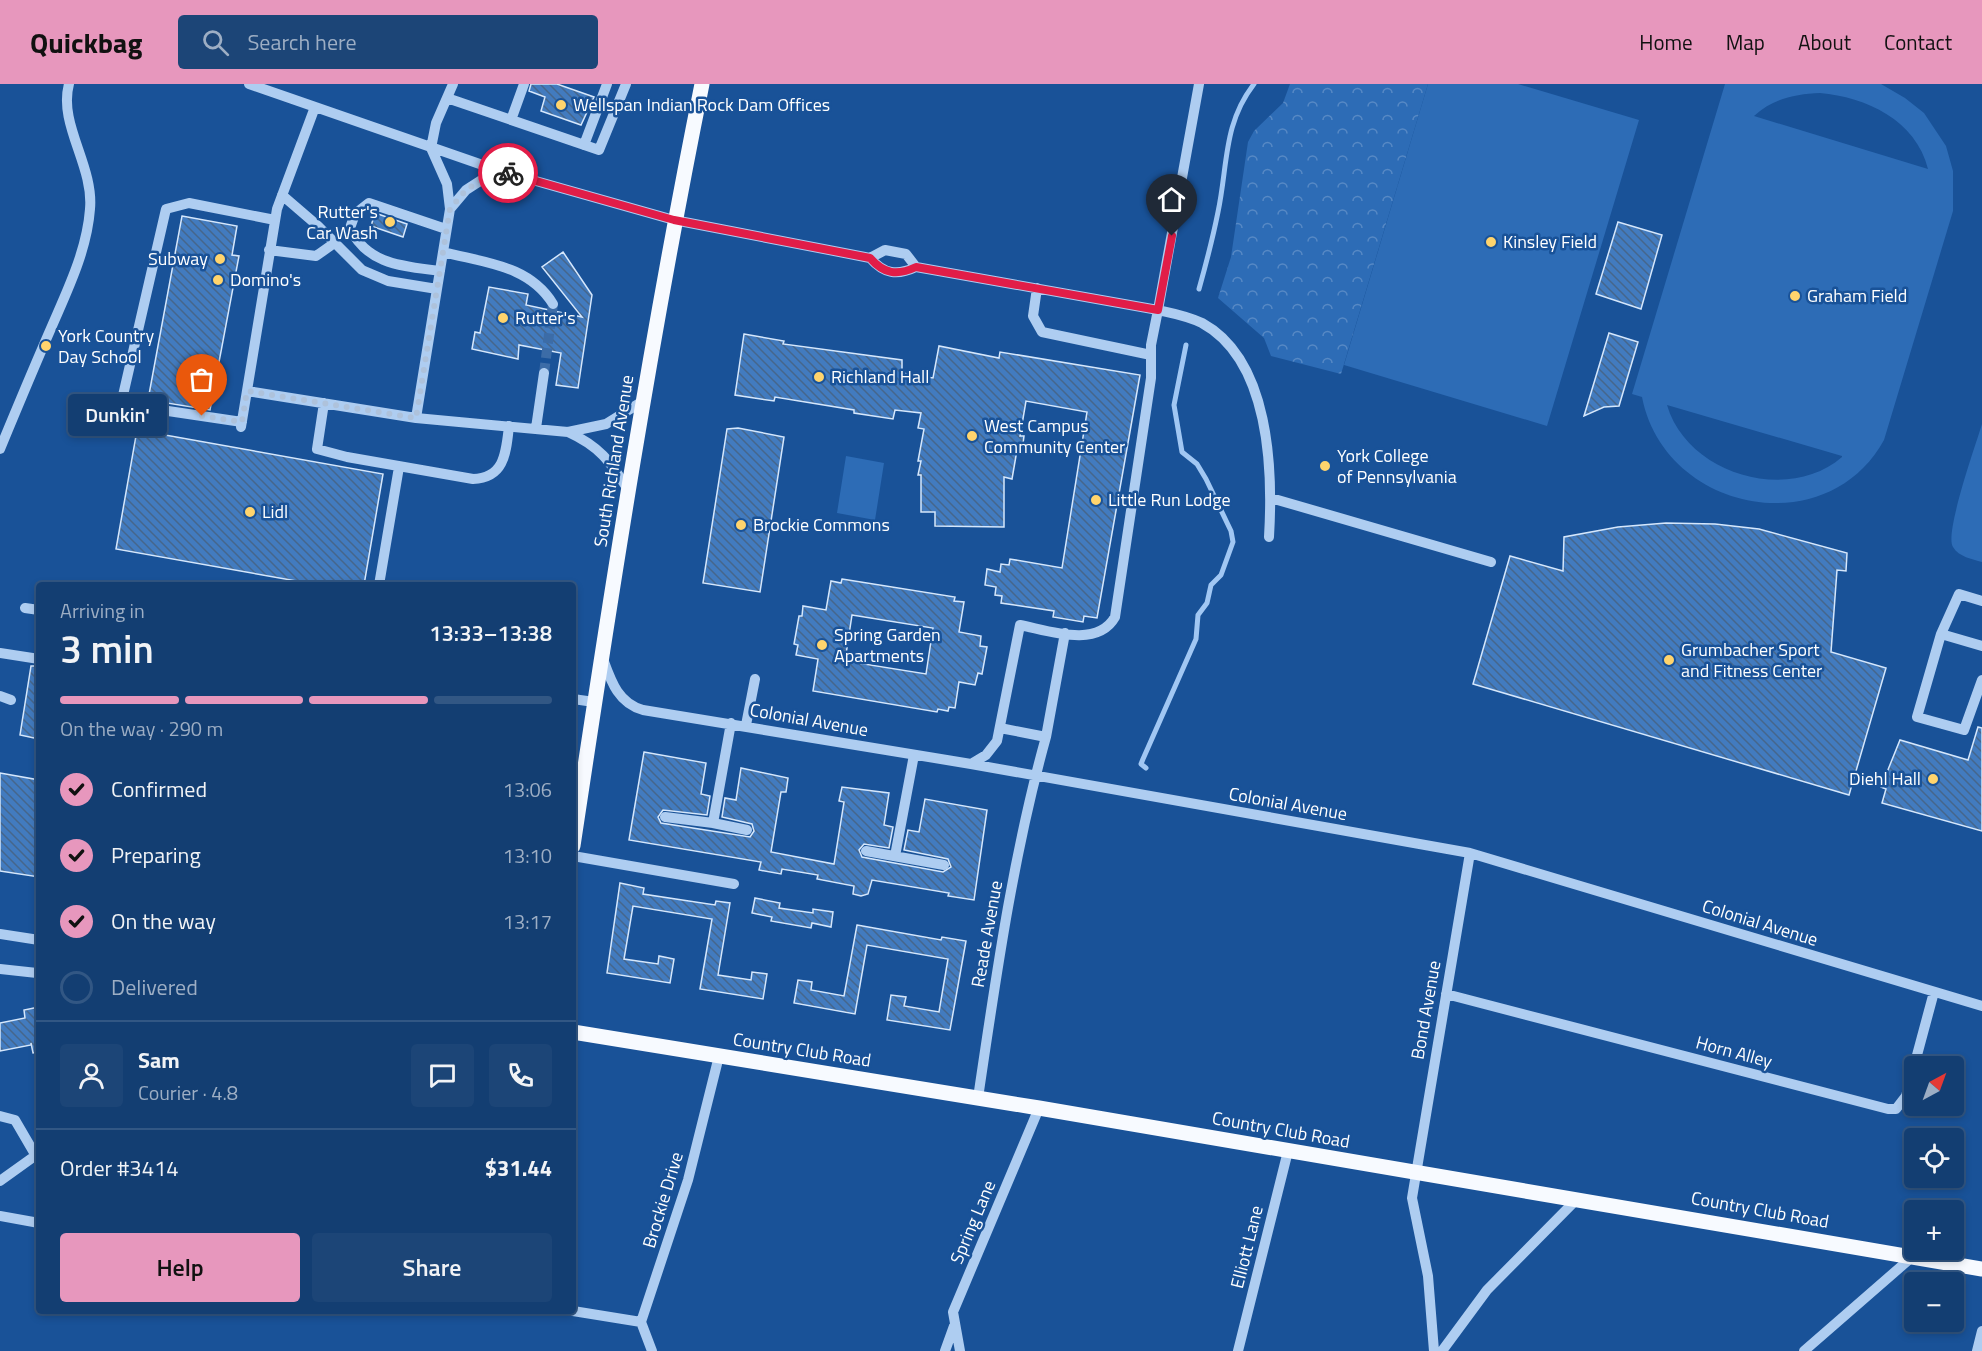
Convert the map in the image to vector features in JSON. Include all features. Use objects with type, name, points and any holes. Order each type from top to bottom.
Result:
[{"type":"main road","name":"South Richland Avenue","points":[[576,825],[643,401],[674,220],[702,84]]},
{"type":"main road","name":"Country Club Road","points":[[576,1032],[1039,1108],[1414,1174],[1577,1199],[1904,1256]]},
{"type":"main road","name":"Country Club Road","points":[[1929,1260],[1982,1269]]},
{"type":"street","points":[[0,449],[75,273],[87,228],[90,187],[84,162],[71,127],[66,96],[69,84]]},
{"type":"street","points":[[249,84],[497,170],[674,220],[870,258],[885,250],[906,254],[916,267]]},
{"type":"street","points":[[416,418],[450,209],[447,184],[431,148],[436,123],[453,84]]},
{"type":"street","points":[[511,120],[524,84]]},
{"type":"street","points":[[584,145],[607,84]]},
{"type":"street","points":[[447,98],[599,150],[626,84]]},
{"type":"street","points":[[971,764],[994,747],[1000,728],[1020,625],[1082,635],[1098,632],[1112,622],[1116,613],[1151,378],[1153,362],[1151,355],[1158,310],[1199,84]]},
{"type":"street","points":[[274,220],[189,203],[166,209],[121,404],[242,424],[274,220],[315,107]]},
{"type":"street","points":[[450,209],[466,190],[497,170]]},
{"type":"street","points":[[282,195],[318,226],[333,244],[362,270],[388,280],[437,289]]},
{"type":"street","points":[[440,271],[380,260],[366,252],[350,228],[355,214],[369,203],[446,230]]},
{"type":"street","points":[[269,250],[316,256],[333,244]]},
{"type":"street","points":[[443,252],[511,269],[537,282],[553,304]]},
{"type":"street","points":[[870,258],[880,270],[903,273],[916,267],[1158,310],[1201,322],[1232,348],[1244,366],[1256,394],[1271,498],[1269,537]]},
{"type":"street","points":[[1037,288],[1033,316],[1041,332],[1151,355]]},
{"type":"street","points":[[536,428],[544,373]]},
{"type":"street","points":[[247,391],[416,418],[568,432],[589,442],[601,451],[630,491]]},
{"type":"street","points":[[568,432],[606,424],[643,401]]},
{"type":"street","points":[[324,403],[317,449],[399,467],[485,478],[493,475],[501,463],[509,426]]},
{"type":"street","points":[[380,582],[399,467]]},
{"type":"street","points":[[1271,498],[1491,562]]},
{"type":"street","points":[[1982,601],[1959,594],[1941,634],[1917,717],[1964,730],[1982,680]]},
{"type":"street","points":[[25,608],[36,610]]},
{"type":"street","name":"Reade Avenue","points":[[978,1098],[1003,927],[1034,776],[1046,737],[1065,633]]},
{"type":"street","points":[[1941,634],[1982,646]]},
{"type":"street","points":[[0,653],[36,659]]},
{"type":"street","name":"Colonial Avenue","points":[[602,656],[620,697],[636,708],[971,764],[1470,853],[1982,1006]]},
{"type":"street","points":[[746,725],[755,679]]},
{"type":"street","points":[[576,699],[594,702]]},
{"type":"street","points":[[713,823],[730,723]]},
{"type":"street","points":[[1000,728],[1046,737]]},
{"type":"street","points":[[895,856],[914,755]]},
{"type":"street","points":[[665,817],[747,830]]},
{"type":"street","points":[[866,851],[944,865]]},
{"type":"street","name":"Bond Avenue","points":[[1434,1351],[1428,1276],[1412,1198],[1414,1174],[1470,853]]},
{"type":"street","points":[[576,857],[734,884]]},
{"type":"street","points":[[0,934],[36,940]]},
{"type":"street","points":[[0,969],[36,974]]},
{"type":"street","name":"Horn Alley","points":[[1446,994],[1888,1109],[1896,1108],[1906,1096],[1934,992]]},
{"type":"street","name":"Brockie Drive","points":[[641,1322],[688,1180],[719,1056]]},
{"type":"street","name":"Spring Lane","points":[[960,1351],[953,1312],[1039,1108]]},
{"type":"street","points":[[0,1116],[15,1120],[36,1153]]},
{"type":"street","name":"Elliott Lane","points":[[1238,1351],[1288,1151]]},
{"type":"street","points":[[0,1181],[36,1156]]},
{"type":"street","points":[[1442,1351],[1487,1290],[1577,1199]]},
{"type":"street","points":[[0,1216],[36,1222]]},
{"type":"street","points":[[1804,1351],[1908,1260]]},
{"type":"street","points":[[576,1311],[641,1322],[652,1351]]},
{"type":"street","points":[[945,1351],[955,1326]]},
{"type":"street","points":[[1977,1351],[1982,1331]]},
{"type":"green space","points":[[1290,84],[1428,84],[1341,374],[1271,356],[1264,338],[1218,298],[1231,257],[1248,142],[1254,131],[1283,103]]},
{"type":"green space","name":"Kinsley Field","points":[[1428,84],[1518,84],[1639,120],[1547,426],[1344,365]]},
{"type":"green space","name":"Graham Field","points":[[1725,84],[1881,84],[1905,98],[1924,113],[1946,146],[1953,171],[1953,211],[1884,440],[1858,473],[1825,494],[1788,503],[1750,501],[1713,488],[1681,467],[1656,436],[1642,397],[1632,394]],"holes":[[[1820,93],[1855,100],[1887,114],[1913,137],[1928,169],[1754,116],[1768,105],[1784,98]],[[1667,405],[1842,456],[1842,457],[1820,471],[1795,478],[1768,479],[1742,475],[1717,464],[1695,449],[1678,429]]]},
{"type":"green space","points":[[1982,424],[1982,562],[1959,553],[1953,547],[1951,539],[1957,508]]},
{"type":"green space","points":[[846,456],[884,463],[875,520],[837,513]]},
{"type":"building","points":[[531,84],[557,84],[594,97],[581,125],[541,111],[545,97],[529,91]]},
{"type":"building","name":"Rutter's Car Wash","points":[[375,213],[407,224],[403,237],[371,226]]},
{"type":"building","points":[[182,216],[237,226],[232,255],[239,256],[210,410],[148,400]]},
{"type":"building","points":[[1618,222],[1662,235],[1641,309],[1596,294]]},
{"type":"building","points":[[563,252],[592,295],[578,388],[556,385],[561,353],[519,345],[518,359],[472,349],[475,332],[480,333],[489,287],[528,294],[526,305],[582,317],[542,267]]},
{"type":"building","points":[[1609,333],[1638,342],[1619,406],[1604,407],[1584,416]]},
{"type":"building","points":[[744,334],[784,341],[783,344],[902,360],[902,373],[933,378],[939,346],[999,358],[1000,352],[1140,375],[1097,618],[1084,616],[1083,622],[1053,617],[1054,611],[1001,603],[1002,596],[995,595],[996,587],[985,585],[987,569],[1000,572],[1001,564],[1009,565],[1010,559],[1062,568],[1087,412],[1026,401],[1020,436],[1024,436],[1022,451],[1017,450],[1012,479],[1004,477],[1004,527],[935,526],[935,512],[921,512],[921,475],[918,475],[921,461],[918,461],[924,429],[918,428],[921,413],[895,410],[893,419],[775,397],[774,401],[735,395]]},
{"type":"building","name":"Brockie Commons","points":[[738,428],[784,437],[760,592],[703,583],[727,429]]},
{"type":"building","name":"Lidl","points":[[137,430],[383,474],[365,582],[302,582],[116,549]]},
{"type":"building","name":"Grumbacher Sport and Fitness Center","points":[[1666,523],[1715,524],[1759,529],[1847,553],[1846,571],[1837,570],[1831,652],[1886,668],[1849,795],[1473,684],[1510,556],[1563,571],[1564,537],[1618,527]]},
{"type":"building","name":"Spring Garden Apartments","points":[[842,579],[955,597],[954,601],[964,602],[959,632],[981,636],[980,646],[987,647],[982,674],[978,673],[975,685],[959,682],[955,708],[949,707],[948,711],[938,709],[937,712],[813,691],[818,659],[796,655],[798,645],[794,644],[799,616],[802,616],[803,606],[826,610],[831,581],[841,583]],"holes":[[[852,615],[933,628],[926,674],[845,661]]]},
{"type":"building","points":[[31,666],[36,666],[36,738],[20,735]]},
{"type":"building","name":"Diehl Hall","points":[[1978,727],[1982,728],[1982,831],[1882,803],[1886,789],[1881,787],[1900,740],[1968,760]]},
{"type":"building","points":[[644,752],[706,763],[701,794],[710,796],[707,815],[663,810],[658,817],[661,823],[750,837],[754,831],[752,824],[722,817],[725,798],[736,800],[741,768],[788,778],[786,792],[781,792],[771,852],[834,864],[844,802],[839,801],[842,787],[889,793],[884,825],[893,827],[889,848],[864,844],[859,850],[862,857],[943,872],[951,867],[948,859],[904,850],[908,830],[919,832],[925,799],[987,810],[974,900],[948,896],[949,893],[872,880],[868,894],[861,896],[853,894],[854,886],[817,879],[818,875],[782,869],[781,874],[759,870],[761,862],[629,840]]},
{"type":"building","points":[[0,773],[36,779],[36,877],[0,871]]},
{"type":"building","points":[[620,883],[644,888],[643,894],[715,905],[716,901],[730,903],[718,975],[751,980],[752,972],[767,974],[763,999],[700,989],[712,919],[633,906],[624,959],[658,964],[659,956],[674,959],[670,983],[607,973]]},
{"type":"building","points":[[755,898],[780,903],[779,908],[813,913],[813,909],[833,912],[831,927],[812,923],[811,928],[771,921],[772,917],[752,913]]},
{"type":"building","points":[[857,925],[941,940],[942,937],[966,941],[950,1030],[887,1020],[891,995],[906,997],[904,1006],[939,1012],[948,959],[867,945],[855,1014],[794,1003],[798,980],[812,982],[811,990],[844,996]]},
{"type":"building","points":[[36,1008],[36,1052],[33,1053],[31,1043],[31,1045],[0,1051],[0,1023],[25,1018],[24,1010]]},
{"type":"waterway","points":[[1199,289],[1218,212],[1232,130],[1244,99],[1254,84]]},
{"type":"waterway","points":[[1146,768],[1141,764],[1196,639],[1198,615],[1207,603],[1211,585],[1221,575],[1233,542],[1231,531],[1206,479],[1197,464],[1182,452],[1174,405],[1186,345]]},
{"type":"tunnel","points":[[544,373],[553,304]]},
{"type":"way so far","points":[[202,416],[242,422],[247,391],[416,418],[450,209],[466,190],[497,170],[508,173]]},
{"type":"place","name":"Wellspan Indian Rock Dam Offices","points":[[561,105]]},
{"type":"place","name":"Rutter's Car Wash","points":[[390,222]]},
{"type":"place","name":"Kinsley Field","points":[[1491,242]]},
{"type":"place","name":"Subway","points":[[220,259]]},
{"type":"place","name":"Domino's","points":[[218,280]]},
{"type":"place","name":"Graham Field","points":[[1795,296]]},
{"type":"place","name":"Rutter's","points":[[503,318]]},
{"type":"place","name":"York Country Day School","points":[[46,346]]},
{"type":"place","name":"Richland Hall","points":[[819,377]]},
{"type":"place","name":"Dunkin'","points":[[202,416]]},
{"type":"place","name":"West Campus Community Center","points":[[972,436]]},
{"type":"place","name":"York College of Pennsylvania","points":[[1325,466]]},
{"type":"place","name":"Little Run Lodge","points":[[1096,500]]},
{"type":"place","name":"Lidl","points":[[250,512]]},
{"type":"place","name":"Brockie Commons","points":[[741,525]]},
{"type":"place","name":"Spring Garden Apartments","points":[[822,645]]},
{"type":"place","name":"Grumbacher Sport and Fitness Center","points":[[1669,660]]},
{"type":"place","name":"Diehl Hall","points":[[1933,779]]},
{"type":"route","points":[[508,173],[724,232],[870,258],[880,270],[903,273],[916,267],[1158,310],[1172,236]]}]
